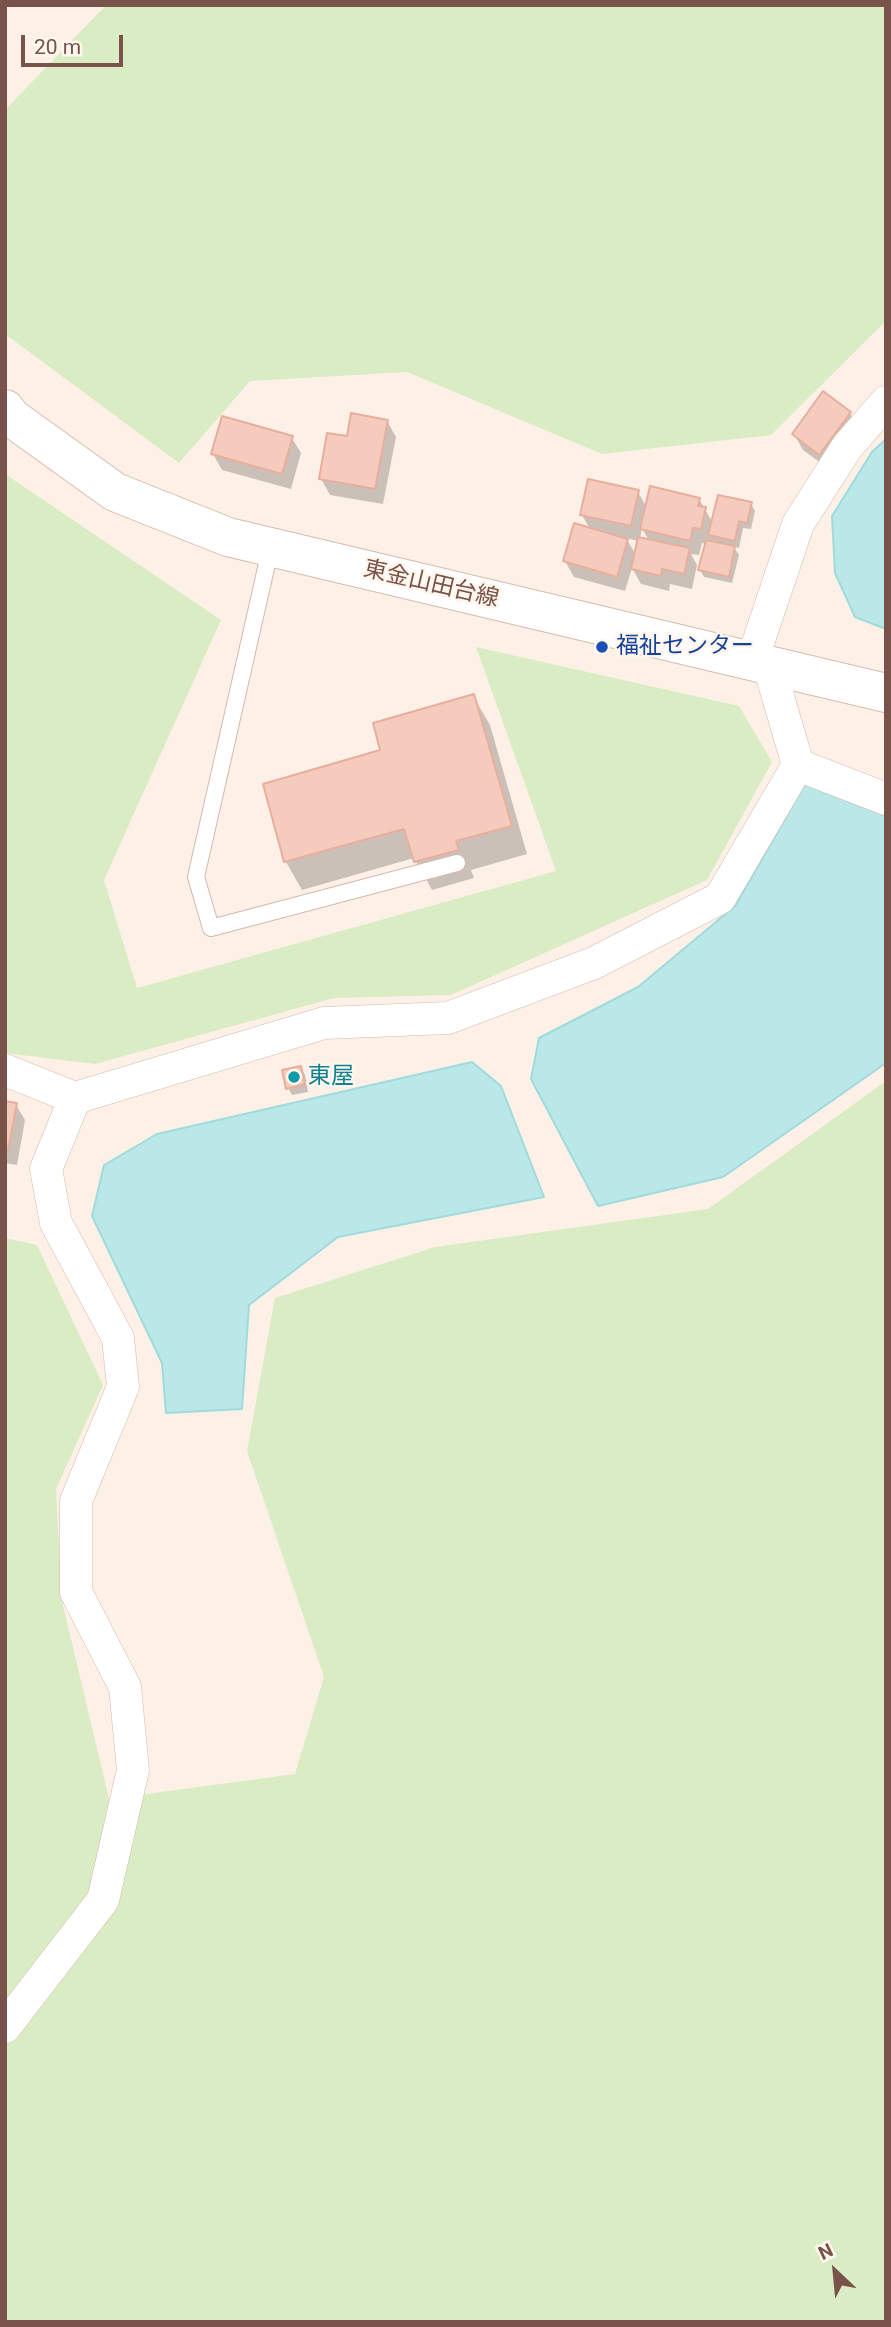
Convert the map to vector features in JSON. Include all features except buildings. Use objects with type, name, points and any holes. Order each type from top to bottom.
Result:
[{"type":"main road","name":"東金山田台線","points":[[5,409],[12,418],[114,492],[228,537],[886,692]]},
{"type":"street","points":[[886,402],[847,447],[798,524],[760,663],[798,765],[886,799]]},
{"type":"street","points":[[5,1070],[75,1098],[324,1023],[448,1018],[594,963],[720,898],[798,765]]},
{"type":"street","points":[[5,2027],[103,1900],[133,1770],[125,1687],[76,1592],[76,1501],[123,1387],[118,1338],[56,1223],[46,1169],[75,1098]]},
{"type":"lane","points":[[271,546],[196,877],[211,928],[457,863]]},
{"type":"green space","points":[[106,5],[886,5],[886,321],[771,435],[602,454],[407,372],[250,381],[179,463],[5,334],[5,110]]},
{"type":"green space","points":[[5,474],[221,620],[104,880],[137,988],[556,871],[476,647],[739,706],[772,762],[707,880],[451,995],[334,998],[95,1064],[5,1053]]},
{"type":"green space","points":[[886,1081],[886,2322],[5,2322],[5,1238],[37,1245],[103,1385],[56,1489],[62,1601],[109,1799],[295,1774],[324,1677],[247,1451],[275,1298],[435,1247],[708,1209]]},
{"type":"water","points":[[886,439],[886,629],[855,617],[835,573],[832,516],[872,452]]},
{"type":"water","points":[[805,784],[886,816],[886,1063],[723,1177],[598,1206],[531,1079],[539,1038],[638,987],[735,906]]},
{"type":"water","points":[[472,1062],[501,1086],[544,1197],[338,1237],[249,1305],[242,1409],[166,1413],[162,1363],[92,1216],[104,1165],[157,1134]]},
{"type":"place","name":"福祉センター","points":[[602,647]]},
{"type":"place","name":"東屋","points":[[294,1077]]}]
